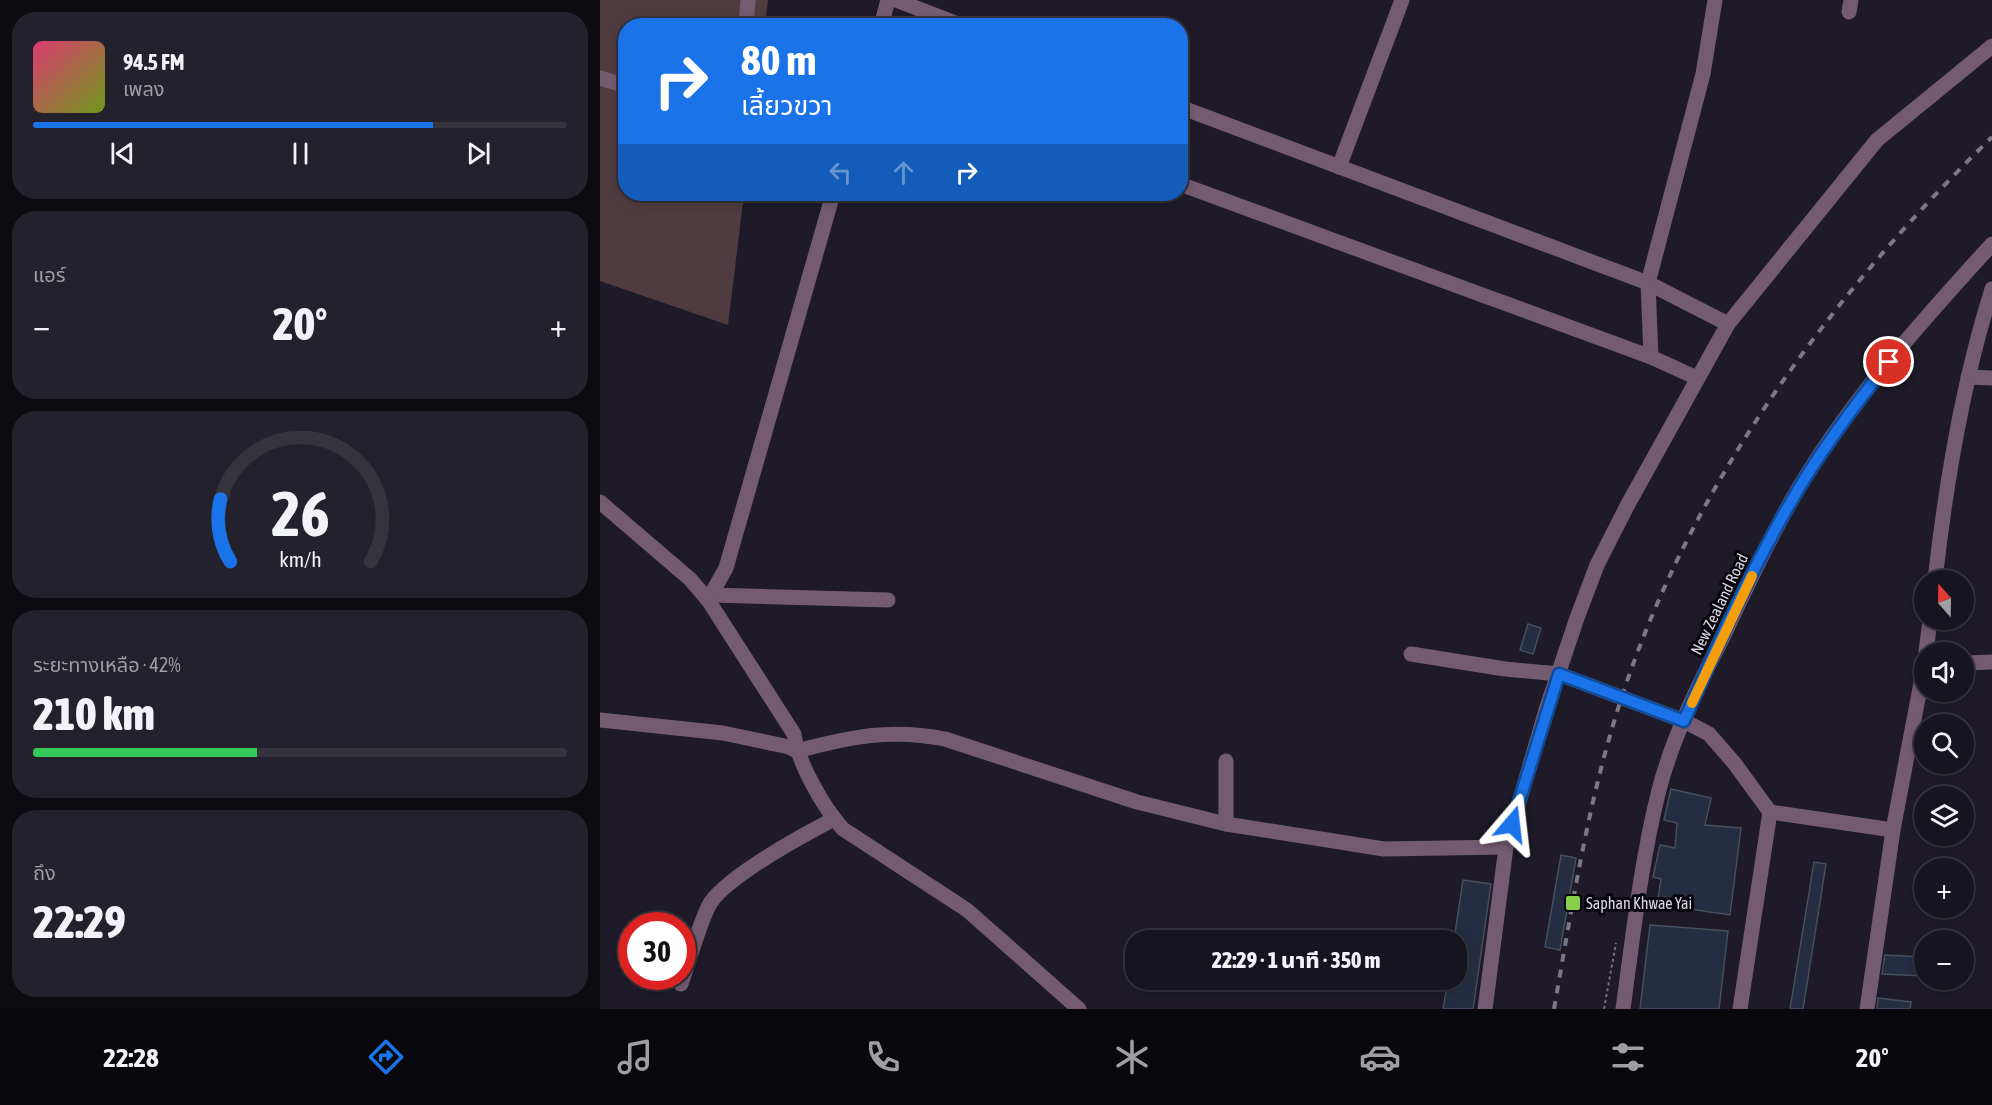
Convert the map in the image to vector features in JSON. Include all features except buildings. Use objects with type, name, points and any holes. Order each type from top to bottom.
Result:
[{"type":"street","points":[[747,18],[748,0]]},
{"type":"street","points":[[883,18],[888,0]]},
{"type":"street","points":[[896,0],[942,18]]},
{"type":"street","points":[[1339,167],[1402,0]]},
{"type":"street","points":[[1651,357],[1648,283],[1703,74],[1715,0]]},
{"type":"street","points":[[1485,1009],[1506,847],[1559,674],[1597,566],[1728,324],[1877,140],[1992,46]]},
{"type":"street","points":[[600,78],[618,84]]},
{"type":"street","points":[[1188,110],[1648,283],[1728,324]]},
{"type":"street","points":[[1188,187],[1651,357],[1697,378]]},
{"type":"street","points":[[709,597],[726,568],[831,201]]},
{"type":"street","name":"New Zealand Road","points":[[1623,1009],[1642,877],[1659,788],[1684,721],[1752,577],[1792,500],[1848,415],[1916,327],[1992,244]]},
{"type":"street","points":[[1936,570],[1945,491],[1975,344],[1992,289]]},
{"type":"street","points":[[1968,377],[1992,378]]},
{"type":"street","points":[[600,502],[709,597],[794,734],[797,751],[834,819],[843,829],[967,910],[1079,1009]]},
{"type":"street","points":[[709,597],[888,600]]},
{"type":"street","points":[[1412,654],[1505,669],[1559,674],[1684,721],[1709,734],[1735,764],[1770,812],[1740,1009]]},
{"type":"street","points":[[1974,663],[1992,662]]},
{"type":"street","points":[[1867,1009],[1893,830],[1917,702]]},
{"type":"street","points":[[600,720],[723,733],[789,747],[797,751],[874,733],[916,733],[945,739],[1137,802],[1226,824],[1384,849],[1506,847]]},
{"type":"street","points":[[1226,761],[1226,824]]},
{"type":"street","points":[[1770,812],[1893,830]]},
{"type":"street","points":[[696,944],[711,903],[728,886],[790,843],[834,819]]},
{"type":"shaded area","points":[[600,0],[768,0],[766,18],[618,18],[618,201],[743,201],[728,325],[600,281]]},
{"type":"railway","points":[[1554,1009],[1585,839],[1600,772],[1637,653],[1672,571],[1714,491],[1761,414],[1813,340],[1869,269],[1929,201],[1992,137]]},
{"type":"slow traffic","points":[[1692,703],[1752,576]]},
{"type":"place","name":"Saphan Khwae Yai","points":[[1573,903]]},
{"type":"route","points":[[1512,824],[1559,674],[1623,696],[1684,721],[1706,671],[1792,500],[1848,415],[1889,362]]}]
